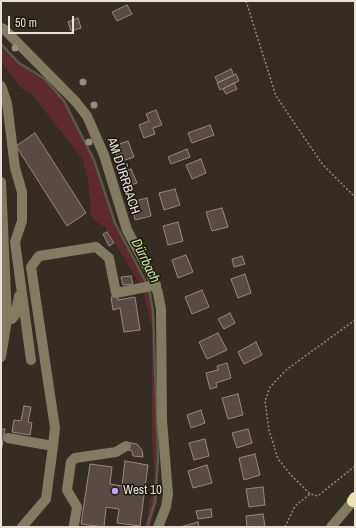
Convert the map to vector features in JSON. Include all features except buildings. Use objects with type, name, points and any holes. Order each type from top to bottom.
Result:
[{"type":"street","name":"AM DÜRRBACH","points":[[1,28],[71,97],[87,116],[104,155],[127,230],[156,285],[162,309],[162,421],[168,494],[166,507],[158,527]]},
{"type":"street","points":[[1,86],[7,103],[15,168],[22,192],[22,221],[15,242],[31,360]]},
{"type":"street","points":[[1,182],[7,319],[3,334],[1,357]]},
{"type":"street","points":[[22,527],[46,499],[55,428],[31,267],[40,256],[96,247],[110,258],[116,293],[156,285]]},
{"type":"street","points":[[7,319],[12,319],[15,315],[21,290]]},
{"type":"street","points":[[8,438],[53,446]]},
{"type":"street","points":[[74,525],[77,507],[69,496],[67,490],[71,462],[75,458],[116,452],[126,446]]},
{"type":"street","points":[[331,527],[354,500]]},
{"type":"path","points":[[246,1],[276,96],[323,165],[355,198]]},
{"type":"path","points":[[355,320],[286,370],[270,387],[266,396],[269,430],[278,459],[291,476],[310,494],[318,496],[355,466]]},
{"type":"path","points":[[285,527],[295,506],[310,494]]},
{"type":"shaded area","points":[[1,44],[19,63],[45,79],[64,101],[94,160],[115,223],[148,286],[153,311],[158,458],[157,503],[150,527],[145,527],[155,476],[152,438],[152,327],[142,288],[106,228],[94,220],[91,215],[88,180],[83,160],[31,93],[22,89],[1,61]]},
{"type":"waterway","name":"Dürrbach","points":[[1,44],[19,63],[45,79],[64,101],[94,160],[115,223],[147,284]]},
{"type":"waterway","name":"Dürrbach","points":[[147,527],[155,502],[158,458],[153,311],[149,289]]},
{"type":"place","name":"West 10","points":[[115,491]]}]
